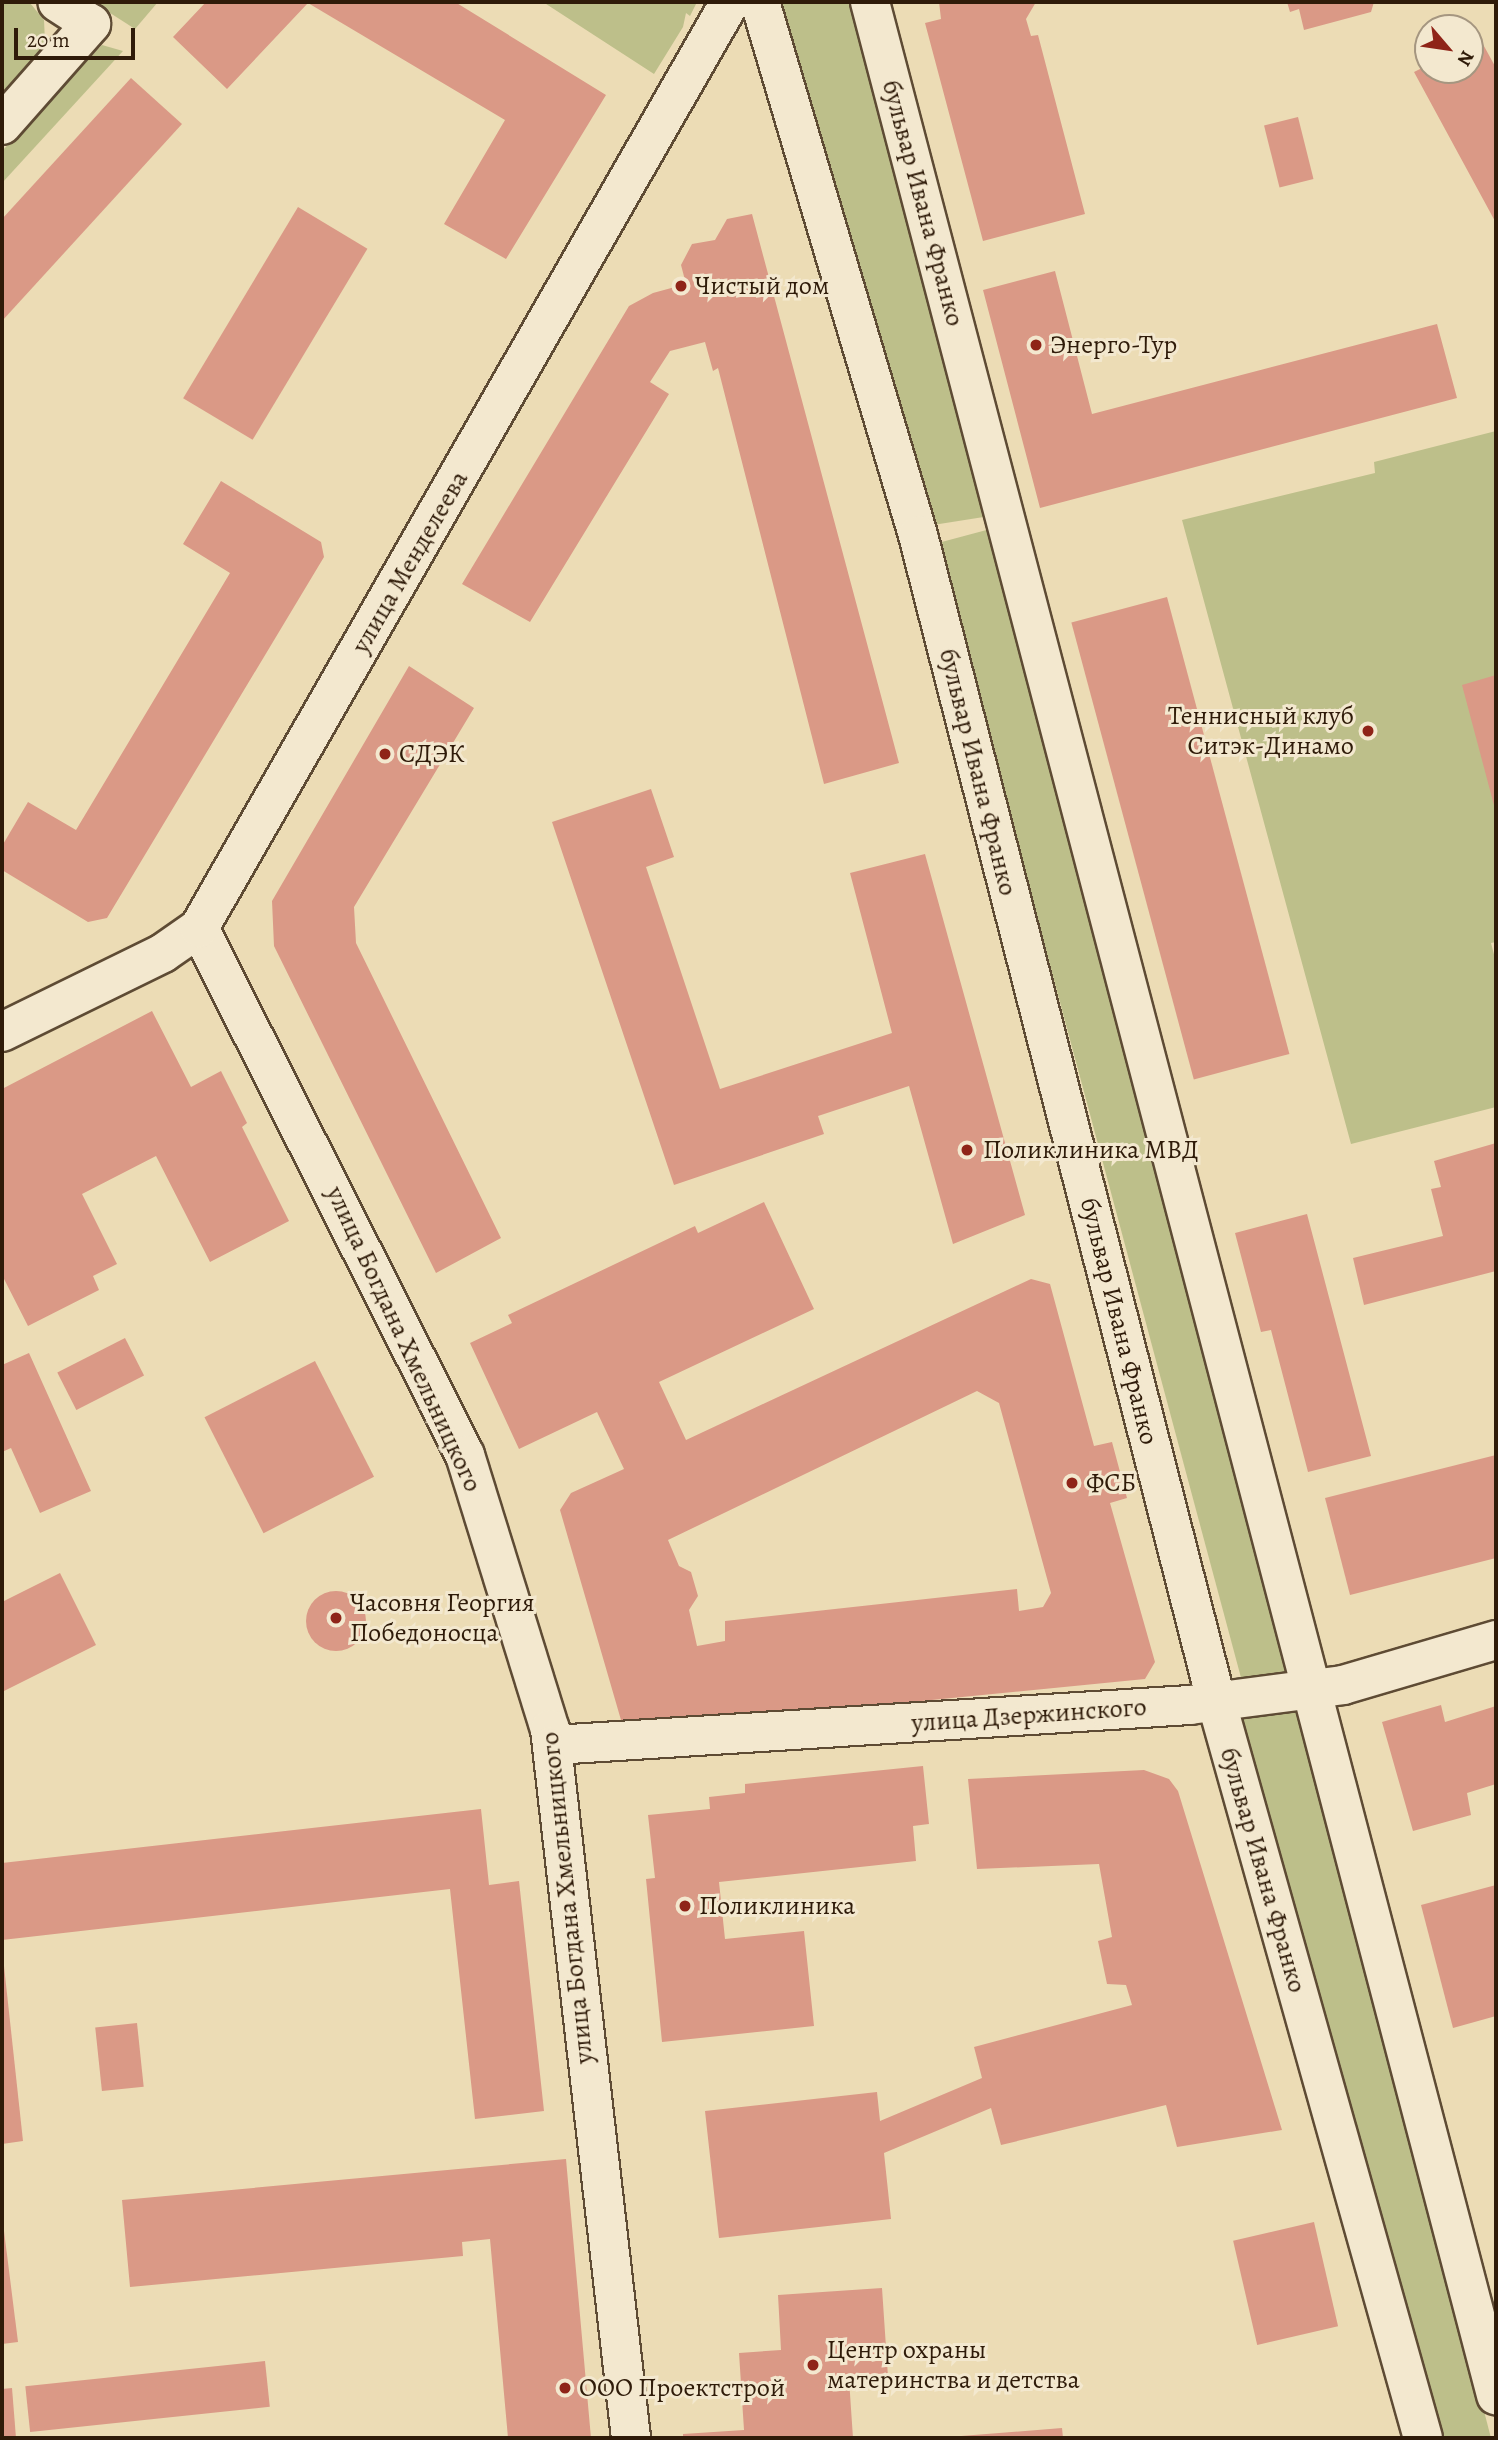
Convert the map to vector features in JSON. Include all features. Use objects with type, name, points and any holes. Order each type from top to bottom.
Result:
[{"type":"street","points":[[2,125],[91,24],[57,2]]},
{"type":"street","name":"улица Менделеева","points":[[2,1032],[163,953],[199,928],[730,2]]},
{"type":"street","name":"бульвар Ивана Франко","points":[[760,2],[918,535],[1216,1700],[1423,2438]]},
{"type":"street","name":"бульвар Ивана Франко","points":[[870,2],[1496,2395]]},
{"type":"street","name":"улица Богдана Хмельницкого","points":[[199,928],[465,1455],[554,1745],[592,2124],[631,2438]]},
{"type":"street","name":"улица Дзержинского","points":[[554,1745],[1189,1705],[1343,1685],[1496,1640]]},
{"type":"green space","points":[[2,2],[30,3],[44,20],[45,42],[29,71],[2,101]]},
{"type":"green space","points":[[93,2],[158,2],[135,29]]},
{"type":"green space","points":[[543,2],[697,2],[690,16],[686,13],[683,27],[654,74]]},
{"type":"green space","points":[[778,2],[852,2],[990,516],[933,525]]},
{"type":"green space","points":[[102,45],[123,51],[2,183],[2,151]]},
{"type":"green space","name":"Теннисный клуб Ситэк-Динамо","points":[[1496,431],[1496,942],[1491,943],[1496,962],[1496,1107],[1351,1144],[1182,520],[1375,473],[1374,462]]},
{"type":"green space","points":[[994,528],[1303,1680],[1246,1696],[937,543]]},
{"type":"green space","points":[[1300,1702],[1491,2438],[1440,2438],[1235,1709]]},
{"type":"building","points":[[206,2],[455,2],[606,95],[506,259],[444,224],[505,120],[308,3],[227,89],[173,37]]},
{"type":"building","points":[[939,2],[1036,2],[1026,19],[1031,36],[1038,35],[1085,214],[983,241],[925,23],[941,19]]},
{"type":"building","points":[[1287,2],[1374,2],[1371,12],[1304,30],[1299,9],[1290,12]]},
{"type":"building","points":[[1484,46],[1496,68],[1496,223],[1421,84],[1484,84]]},
{"type":"building","points":[[131,78],[182,124],[2,321],[2,219]]},
{"type":"building","points":[[1298,117],[1313,179],[1280,188],[1264,125]]},
{"type":"building","points":[[298,207],[367,249],[253,440],[183,398]]},
{"type":"building","points":[[752,214],[899,763],[824,784],[718,368],[713,371],[705,342],[670,351],[650,382],[669,394],[530,622],[462,584],[629,306],[653,293],[686,284],[681,265],[692,244],[715,240],[727,219]]},
{"type":"building","points":[[1055,271],[1092,414],[1437,324],[1457,398],[1040,508],[983,290]]},
{"type":"building","points":[[221,481],[321,542],[324,557],[107,918],[88,922],[2,870],[2,846],[28,802],[76,830],[230,573],[183,544]]},
{"type":"building","points":[[1167,597],[1289,1054],[1194,1080],[1071,623]]},
{"type":"building","points":[[409,666],[474,708],[354,907],[356,943],[501,1238],[436,1273],[274,946],[272,901]]},
{"type":"building","points":[[1496,675],[1496,809],[1495,809],[1462,685]]},
{"type":"building","points":[[651,789],[674,857],[646,867],[720,1089],[892,1033],[850,873],[925,854],[1025,1215],[953,1244],[909,1086],[818,1116],[824,1134],[674,1185],[552,822]]},
{"type":"building","points":[[152,1011],[191,1087],[221,1071],[247,1123],[242,1127],[289,1221],[210,1262],[156,1156],[82,1194],[117,1264],[93,1276],[99,1290],[28,1326],[2,1275],[2,1089]]},
{"type":"building","points":[[1496,1143],[1496,1271],[1364,1305],[1353,1258],[1443,1236],[1431,1189],[1441,1187],[1434,1161]]},
{"type":"building","points":[[764,1202],[814,1309],[659,1382],[686,1440],[1031,1279],[1050,1284],[1094,1446],[1112,1442],[1127,1498],[1110,1503],[1155,1662],[1145,1679],[639,1729],[621,1720],[560,1510],[571,1493],[624,1469],[597,1412],[519,1449],[470,1343],[512,1323],[508,1315],[695,1226],[698,1233]],"holes":[[[977,1391],[999,1403],[1051,1593],[1043,1607],[1019,1611],[1017,1589],[725,1621],[725,1641],[697,1646],[689,1610],[698,1596],[691,1572],[679,1566],[668,1540]]]},
{"type":"building","points":[[1307,1214],[1371,1456],[1308,1472],[1271,1330],[1261,1332],[1235,1233]]},
{"type":"building","points":[[125,1338],[144,1375],[76,1410],[57,1373]]},
{"type":"building","points":[[29,1353],[91,1491],[40,1513],[11,1448],[2,1452],[2,1365]]},
{"type":"building","points":[[315,1361],[374,1477],[264,1533],[205,1417]]},
{"type":"building","points":[[1496,1455],[1496,1558],[1350,1595],[1325,1498]]},
{"type":"building","points":[[60,1573],[96,1645],[2,1692],[2,1602]]},
{"type":"building","name":"Часовня Георгия Победоносца","points":[[336,1591],[353,1596],[361,1604],[366,1621],[361,1638],[353,1646],[336,1651],[319,1646],[311,1638],[306,1621],[311,1604],[319,1596]]},
{"type":"building","points":[[1441,1705],[1445,1722],[1496,1706],[1496,1784],[1467,1793],[1471,1815],[1413,1831],[1382,1722]]},
{"type":"building","name":"Поликлиника","points":[[923,1766],[929,1824],[913,1826],[916,1861],[719,1882],[725,1939],[804,1931],[814,2026],[662,2042],[646,1879],[655,1878],[648,1815],[710,1809],[709,1797],[745,1793],[745,1784]]},
{"type":"building","points":[[1144,1770],[1169,1779],[1178,1791],[1282,2130],[1177,2147],[1166,2105],[1001,2145],[991,2108],[884,2153],[891,2219],[719,2238],[705,2111],[877,2092],[880,2121],[982,2078],[974,2047],[1132,2005],[1126,1985],[1107,1984],[1098,1941],[1112,1937],[1099,1864],[977,1869],[968,1779]]},
{"type":"building","points":[[481,1809],[489,1885],[519,1881],[544,2111],[475,2119],[450,1889],[2,1940],[2,1863]]},
{"type":"building","points":[[1496,1885],[1496,2016],[1453,2028],[1421,1905]]},
{"type":"building","points":[[4,1966],[23,2141],[2,2144],[2,1967]]},
{"type":"building","points":[[137,2023],[144,2087],[102,2091],[95,2027]]},
{"type":"building","points":[[566,2159],[591,2438],[508,2438],[490,2239],[462,2242],[463,2256],[130,2287],[122,2200]]},
{"type":"building","points":[[2,2215],[18,2342],[2,2344]]},
{"type":"building","points":[[1314,2222],[1338,2326],[1257,2345],[1233,2241]]},
{"type":"building","name":"Центр охраны материнства и детства","points":[[882,2288],[888,2377],[849,2379],[853,2438],[683,2438],[683,2434],[744,2430],[739,2353],[781,2350],[778,2295]]},
{"type":"building","points":[[265,2361],[270,2407],[30,2432],[25,2386]]},
{"type":"building","points":[[12,2388],[16,2438],[2,2438],[2,2389]]},
{"type":"building","points":[[1062,2428],[1063,2438],[961,2438],[961,2436]]},
{"type":"place","name":"Чистый дом","points":[[681,286]]},
{"type":"place","name":"Энерго-Тур","points":[[1036,345]]},
{"type":"place","name":"Теннисный клуб Ситэк-Динамо","points":[[1368,731]]},
{"type":"place","name":"СДЭК","points":[[385,754]]},
{"type":"place","name":"Поликлиника МВД","points":[[967,1150]]},
{"type":"place","name":"ФСБ","points":[[1072,1483]]},
{"type":"place","name":"Часовня Георгия Победоносца","points":[[336,1618]]},
{"type":"place","name":"Поликлиника","points":[[685,1906]]},
{"type":"place","name":"Центр охраны материнства и детства","points":[[813,2365]]},
{"type":"place","name":"ООО Проектстрой","points":[[565,2388]]}]
